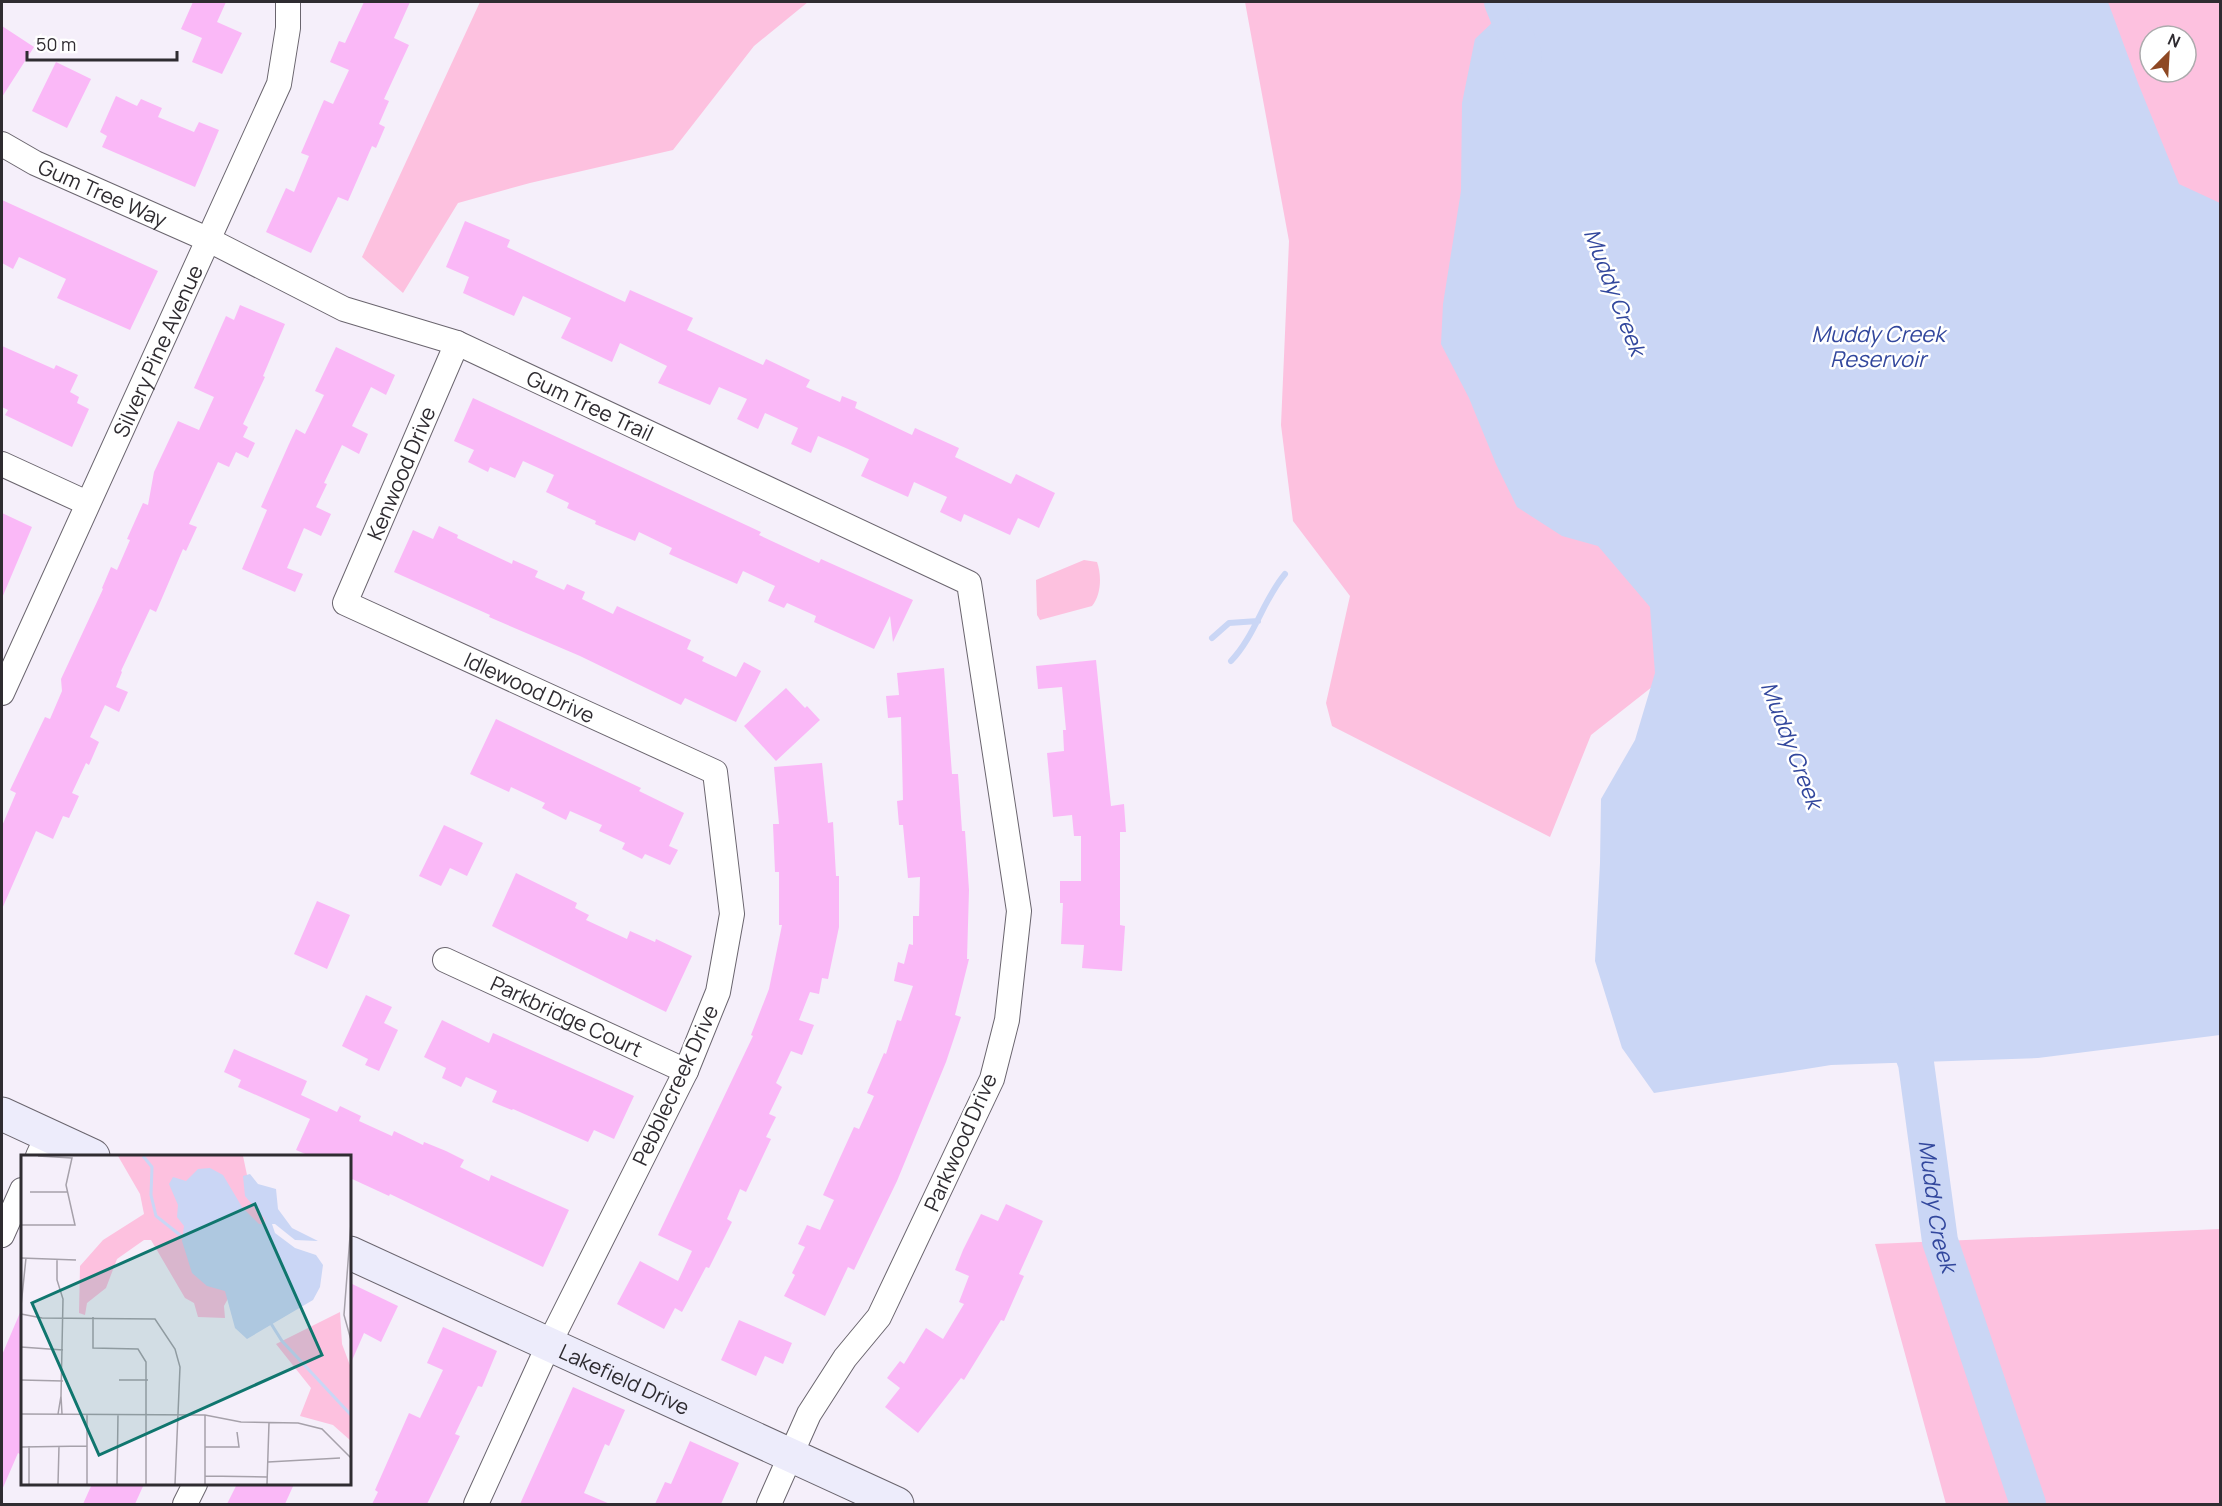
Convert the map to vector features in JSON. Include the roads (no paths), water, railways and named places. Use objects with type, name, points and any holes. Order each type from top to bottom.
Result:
[{"type":"street","name":"Silvery Pine Avenue","points":[[2,693],[279,84],[288,28],[288,2]]},
{"type":"street","name":"Gum Tree Way","points":[[2,144],[35,163],[207,240]]},
{"type":"street","name":"Gum Tree Trail","points":[[207,240],[344,309],[457,343],[969,583]]},
{"type":"street","name":"Kenwood Drive","points":[[345,603],[457,343]]},
{"type":"street","points":[[2,464],[87,502]]},
{"type":"street","name":"Parkwood Drive","points":[[770,1504],[809,1414],[845,1358],[879,1317],[992,1079],[1006,1020],[1019,911],[969,583]]},
{"type":"street","name":"Idlewood Drive","points":[[345,603],[715,772]]},
{"type":"street","name":"Pebblecreek Drive","points":[[476,1504],[549,1344],[686,1071],[718,992],[732,914],[715,772]]},
{"type":"street","name":"Parkbridge Court","points":[[446,960],[686,1071]]},
{"type":"street","points":[[2,1113],[43,1147],[87,1155]]},
{"type":"street","points":[[2,1235],[21,1192]]},
{"type":"street","name":"Lakefield Drive","points":[[351,1253],[897,1504]]},
{"type":"street","points":[[185,1504],[194,1485]]},
{"type":"water","name":"Muddy Creek Reservoir","points":[[1514,2],[2108,2],[2138,84],[2179,184],[2220,203],[2220,1035],[2038,1058],[1831,1065],[1654,1093],[1622,1048],[1595,961],[1601,799],[1635,740],[1655,673],[1650,607],[1598,546],[1562,536],[1517,507],[1496,464],[1469,398],[1441,344],[1443,304],[1461,191],[1462,103],[1475,39]]},
{"type":"waterway","name":"Muddy Creek","points":[[1502,2],[1524,56]]},
{"type":"waterway","points":[[1231,661],[1246,641],[1277,584],[1285,574]]},
{"type":"waterway","points":[[1212,638],[1229,623],[1258,621]]},
{"type":"waterway","name":"Muddy Creek","points":[[1898,1016],[1916,1063],[1940,1241],[2028,1504]]}]
